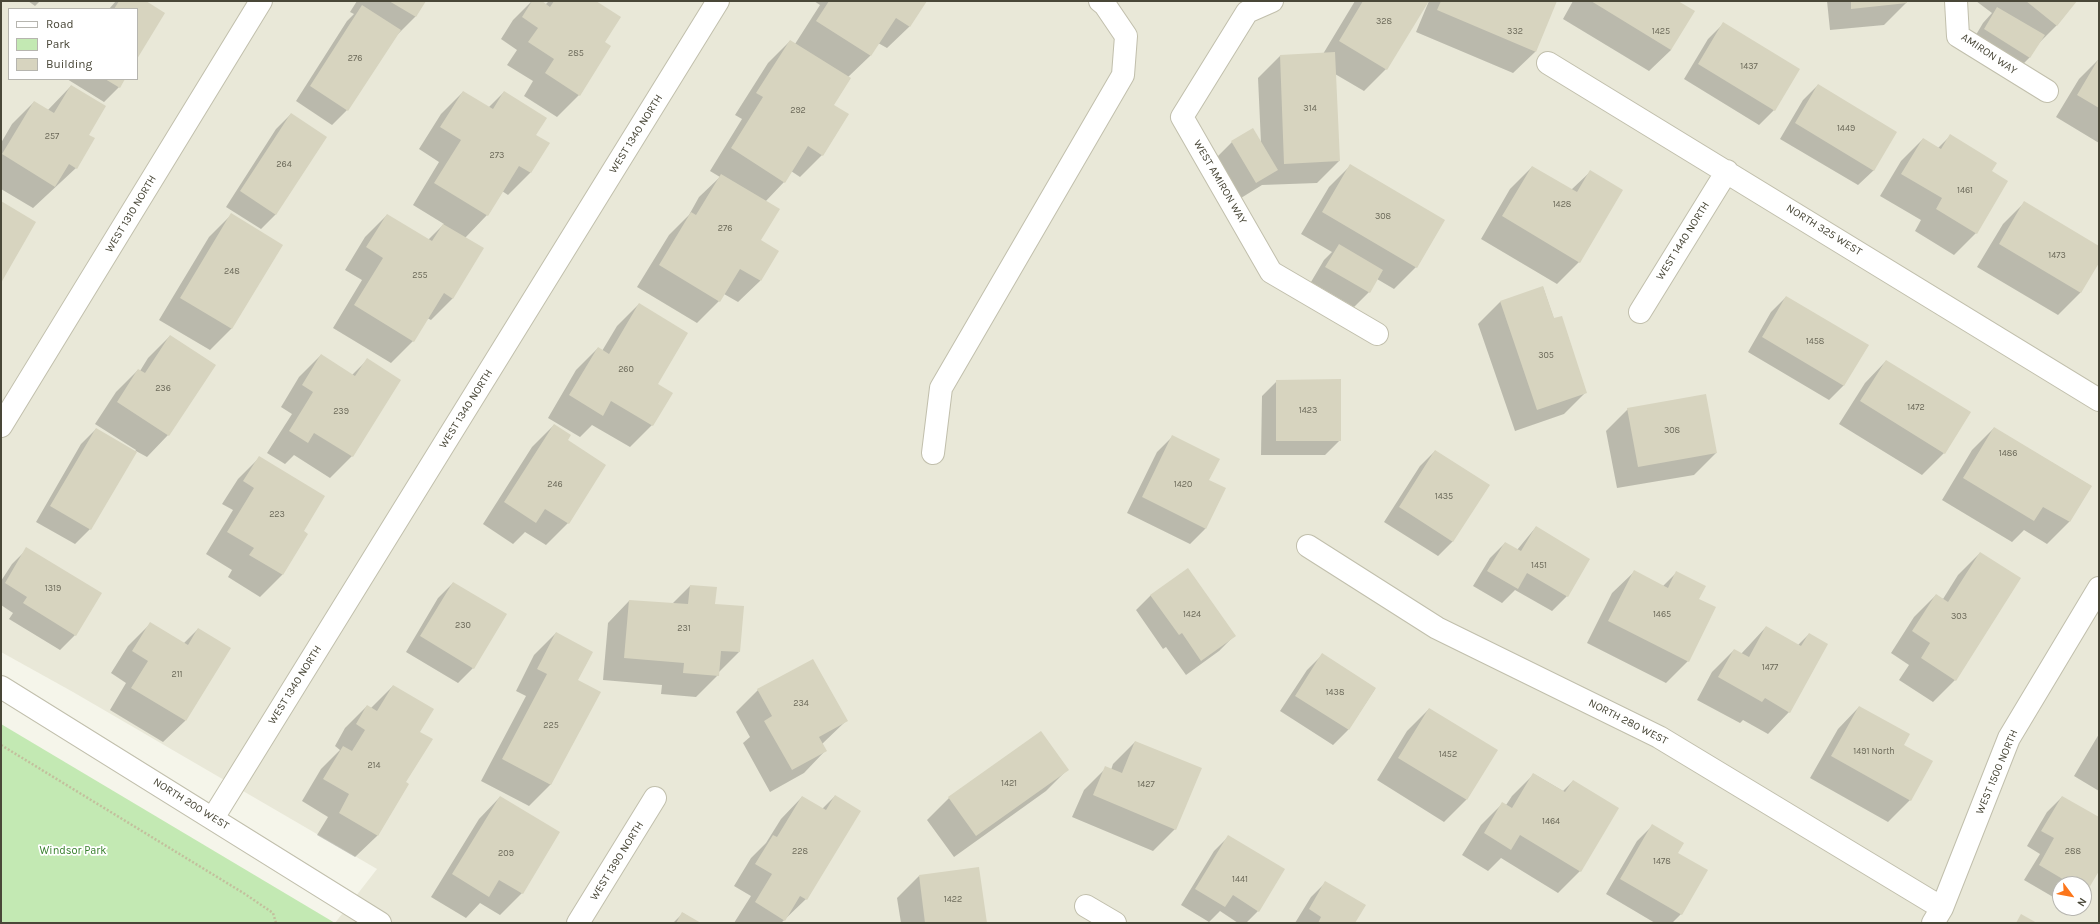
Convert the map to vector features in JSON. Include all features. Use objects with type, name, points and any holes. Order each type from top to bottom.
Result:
[{"type":"street","name":"WEST 1310 NORTH","points":[[1,426],[262,1]]},
{"type":"street","name":"WEST 1340 NORTH","points":[[213,818],[718,1]]},
{"type":"street","name":"WEST AMIRON WAY","points":[[1272,1],[1247,12],[1182,117],[1271,272],[1377,334]]},
{"type":"street","name":"AMIRON WAY","points":[[1956,1],[1958,36],[2047,91]]},
{"type":"street","points":[[933,453],[941,388],[1123,75],[1126,36],[1102,3]]},
{"type":"street","name":"NORTH 325 WEST","points":[[1548,63],[1727,171],[2099,400]]},
{"type":"street","name":"WEST 1440 NORTH","points":[[1640,312],[1727,171]]},
{"type":"street","name":"NORTH 280 WEST","points":[[1308,546],[1437,628],[1659,737],[1938,915]]},
{"type":"street","name":"WEST 1500 NORTH","points":[[1938,915],[2009,738],[2099,588]]},
{"type":"street","name":"NORTH 200 WEST","points":[[1,687],[380,923]]},
{"type":"street","name":"WEST 1390 NORTH","points":[[578,923],[655,798]]},
{"type":"street","points":[[1086,906],[1115,923]]},
{"type":"path","points":[[1,745],[245,894],[272,913],[276,923]]},
{"type":"shaded area","points":[[1,1],[2099,1],[2099,923],[335,923],[377,869],[73,692],[1,652]]},
{"type":"green space","name":"Windsor Park","points":[[1,724],[335,923],[1,923]]},
{"type":"building","points":[[119,1],[146,1],[165,13],[138,57],[138,8],[115,8]]},
{"type":"building","points":[[389,1],[426,1],[416,17]]},
{"type":"building","points":[[532,1],[542,1],[550,7],[554,1],[596,1],[621,17],[605,42],[611,46],[580,96],[545,73],[554,59],[528,42],[538,28],[522,17]]},
{"type":"building","points":[[829,1],[927,1],[910,27],[896,18],[871,56],[816,21]]},
{"type":"building","points":[[1363,1],[1429,1],[1387,70],[1339,41]]},
{"type":"building","points":[[1441,1],[1557,1],[1536,52],[1437,10]]},
{"type":"building","points":[[1591,1],[1678,1],[1695,11],[1671,50]]},
{"type":"building","points":[[1851,1],[1907,1],[1907,3],[1851,9]]},
{"type":"building","points":[[2026,1],[2077,1],[2057,26]]},
{"type":"building","points":[[362,5],[401,30],[348,111],[310,86]]},
{"type":"building","points":[[1997,7],[2045,35],[2030,58],[1984,29]]},
{"type":"building","points":[[1723,22],[1800,69],[1775,111],[1698,64]]},
{"type":"building","points":[[790,40],[851,78],[834,105],[849,114],[823,156],[808,146],[785,183],[731,148],[763,97],[756,93]]},
{"type":"building","points":[[1335,52],[1340,161],[1284,164],[1280,55]]},
{"type":"building","points":[[2099,58],[2099,108],[2077,95]]},
{"type":"building","points":[[107,80],[124,80],[120,88]]},
{"type":"building","points":[[1818,84],[1897,132],[1874,171],[1795,123]]},
{"type":"building","points":[[71,85],[106,106],[89,135],[95,138],[77,169],[69,164],[55,187],[2,154],[34,101],[54,113]]},
{"type":"building","points":[[463,91],[493,109],[504,91],[547,118],[536,135],[550,143],[531,173],[519,166],[488,216],[434,183],[461,140],[440,127]]},
{"type":"building","points":[[291,113],[327,137],[276,215],[240,191]]},
{"type":"building","points":[[1253,128],[1278,170],[1256,183],[1231,141]]},
{"type":"building","points":[[1950,134],[1997,163],[1992,171],[2008,181],[1977,234],[1936,209],[1942,198],[1901,174],[1923,138],[1941,149]]},
{"type":"building","points":[[1350,164],[1445,220],[1417,268],[1322,212]]},
{"type":"building","points":[[1532,166],[1577,192],[1590,170],[1623,190],[1580,263],[1502,216]]},
{"type":"building","points":[[721,174],[780,209],[761,240],[779,251],[761,281],[740,269],[720,302],[659,265],[691,212],[696,215]]},
{"type":"building","points":[[1,201],[36,222],[1,283]]},
{"type":"building","points":[[2024,201],[2099,246],[2099,263],[2081,293],[1999,244]]},
{"type":"building","points":[[231,213],[283,245],[232,329],[180,298]]},
{"type":"building","points":[[387,214],[432,241],[443,224],[484,248],[453,299],[444,293],[414,342],[354,305],[383,258],[366,247]]},
{"type":"building","points":[[1339,244],[1383,270],[1370,293],[1325,267]]},
{"type":"building","points":[[1543,286],[1554,318],[1562,316],[1587,393],[1537,410],[1500,301]]},
{"type":"building","points":[[1786,296],[1869,345],[1844,386],[1762,337]]},
{"type":"building","points":[[639,303],[688,333],[658,384],[673,393],[653,426],[611,401],[603,416],[569,395],[598,347],[609,354]]},
{"type":"building","points":[[170,335],[216,365],[169,436],[117,402],[138,369],[145,373]]},
{"type":"building","points":[[321,354],[355,376],[367,358],[401,380],[353,457],[314,433],[308,443],[289,431],[313,392],[302,385]]},
{"type":"building","points":[[1886,360],[1971,412],[1945,454],[1860,401]]},
{"type":"building","points":[[1341,379],[1341,441],[1276,441],[1276,380]]},
{"type":"building","points":[[1706,394],[1717,453],[1638,467],[1627,408]]},
{"type":"building","points":[[554,424],[571,435],[568,440],[606,465],[569,524],[545,509],[536,523],[504,502]]},
{"type":"building","points":[[1994,427],[2092,486],[2070,522],[2043,507],[2034,521],[1963,478]]},
{"type":"building","points":[[96,428],[137,452],[91,530],[50,506]]},
{"type":"building","points":[[1172,435],[1220,459],[1209,480],[1226,488],[1206,529],[1142,497]]},
{"type":"building","points":[[1435,450],[1490,485],[1453,542],[1399,507]]},
{"type":"building","points":[[259,456],[325,496],[304,531],[308,534],[283,575],[249,555],[254,548],[227,532],[254,488],[243,481]]},
{"type":"building","points":[[1536,526],[1590,559],[1568,597],[1527,573],[1518,589],[1487,571],[1505,542],[1521,551]]},
{"type":"building","points":[[26,547],[102,593],[76,636],[23,603],[27,597],[5,583]]},
{"type":"building","points":[[1980,552],[2021,578],[1956,681],[1921,658],[1930,643],[1912,631],[1936,594],[1948,602]]},
{"type":"building","points":[[1188,568],[1236,636],[1201,661],[1182,633],[1179,635],[1150,595]]},
{"type":"building","points":[[1634,570],[1668,588],[1676,571],[1706,586],[1699,599],[1716,607],[1689,662],[1608,621]]},
{"type":"building","points":[[453,582],[507,614],[474,669],[420,636]]},
{"type":"building","points":[[690,585],[717,587],[715,604],[744,606],[740,652],[721,651],[719,676],[683,673],[684,663],[624,658],[629,600],[688,604]]},
{"type":"building","points":[[150,622],[188,645],[198,628],[231,648],[186,721],[131,688],[148,661],[132,651]]},
{"type":"building","points":[[1766,626],[1801,646],[1809,633],[1828,644],[1790,713],[1765,698],[1762,702],[1718,677],[1734,649],[1749,657]]},
{"type":"building","points":[[556,632],[593,652],[578,680],[601,692],[551,785],[502,759],[547,674],[537,669]]},
{"type":"building","points":[[1322,653],[1376,688],[1349,730],[1295,696]]},
{"type":"building","points":[[813,659],[848,721],[819,737],[827,751],[792,770],[764,721],[772,716],[757,689]]},
{"type":"building","points":[[393,685],[434,709],[420,732],[433,739],[406,782],[409,784],[378,836],[339,813],[349,794],[323,779],[343,746],[352,751],[365,730],[356,724],[367,705],[377,711]]},
{"type":"building","points":[[1859,706],[1910,734],[1904,745],[1933,761],[1911,801],[1831,756]]},
{"type":"building","points":[[1429,708],[1498,750],[1467,800],[1398,758]]},
{"type":"building","points":[[1041,731],[1069,770],[976,836],[948,797]]},
{"type":"building","points":[[1135,741],[1202,768],[1176,830],[1093,795],[1105,766],[1122,773]]},
{"type":"building","points":[[1533,773],[1565,792],[1573,780],[1619,808],[1581,872],[1520,835],[1511,850],[1484,833],[1502,802],[1512,808]]},
{"type":"building","points":[[835,795],[861,811],[807,900],[800,896],[785,921],[755,902],[772,874],[755,864],[773,835],[777,837],[802,796],[826,810]]},
{"type":"building","points":[[500,796],[560,832],[523,894],[499,880],[489,897],[452,874]]},
{"type":"building","points":[[2062,796],[2099,817],[2099,871],[2092,883],[2092,876],[2058,876],[2039,865],[2054,838],[2041,831]]},
{"type":"building","points":[[1652,824],[1684,843],[1678,853],[1708,870],[1682,915],[1620,879]]},
{"type":"building","points":[[1228,835],[1285,869],[1259,912],[1233,895],[1225,907],[1195,889]]},
{"type":"building","points":[[979,867],[987,923],[925,923],[919,875]]},
{"type":"building","points":[[1325,881],[1366,905],[1355,923],[1318,923],[1321,917],[1309,909]]},
{"type":"building","points":[[682,912],[701,923],[676,923]]},
{"type":"building","points":[[2021,914],[2037,923],[2016,923]]}]
